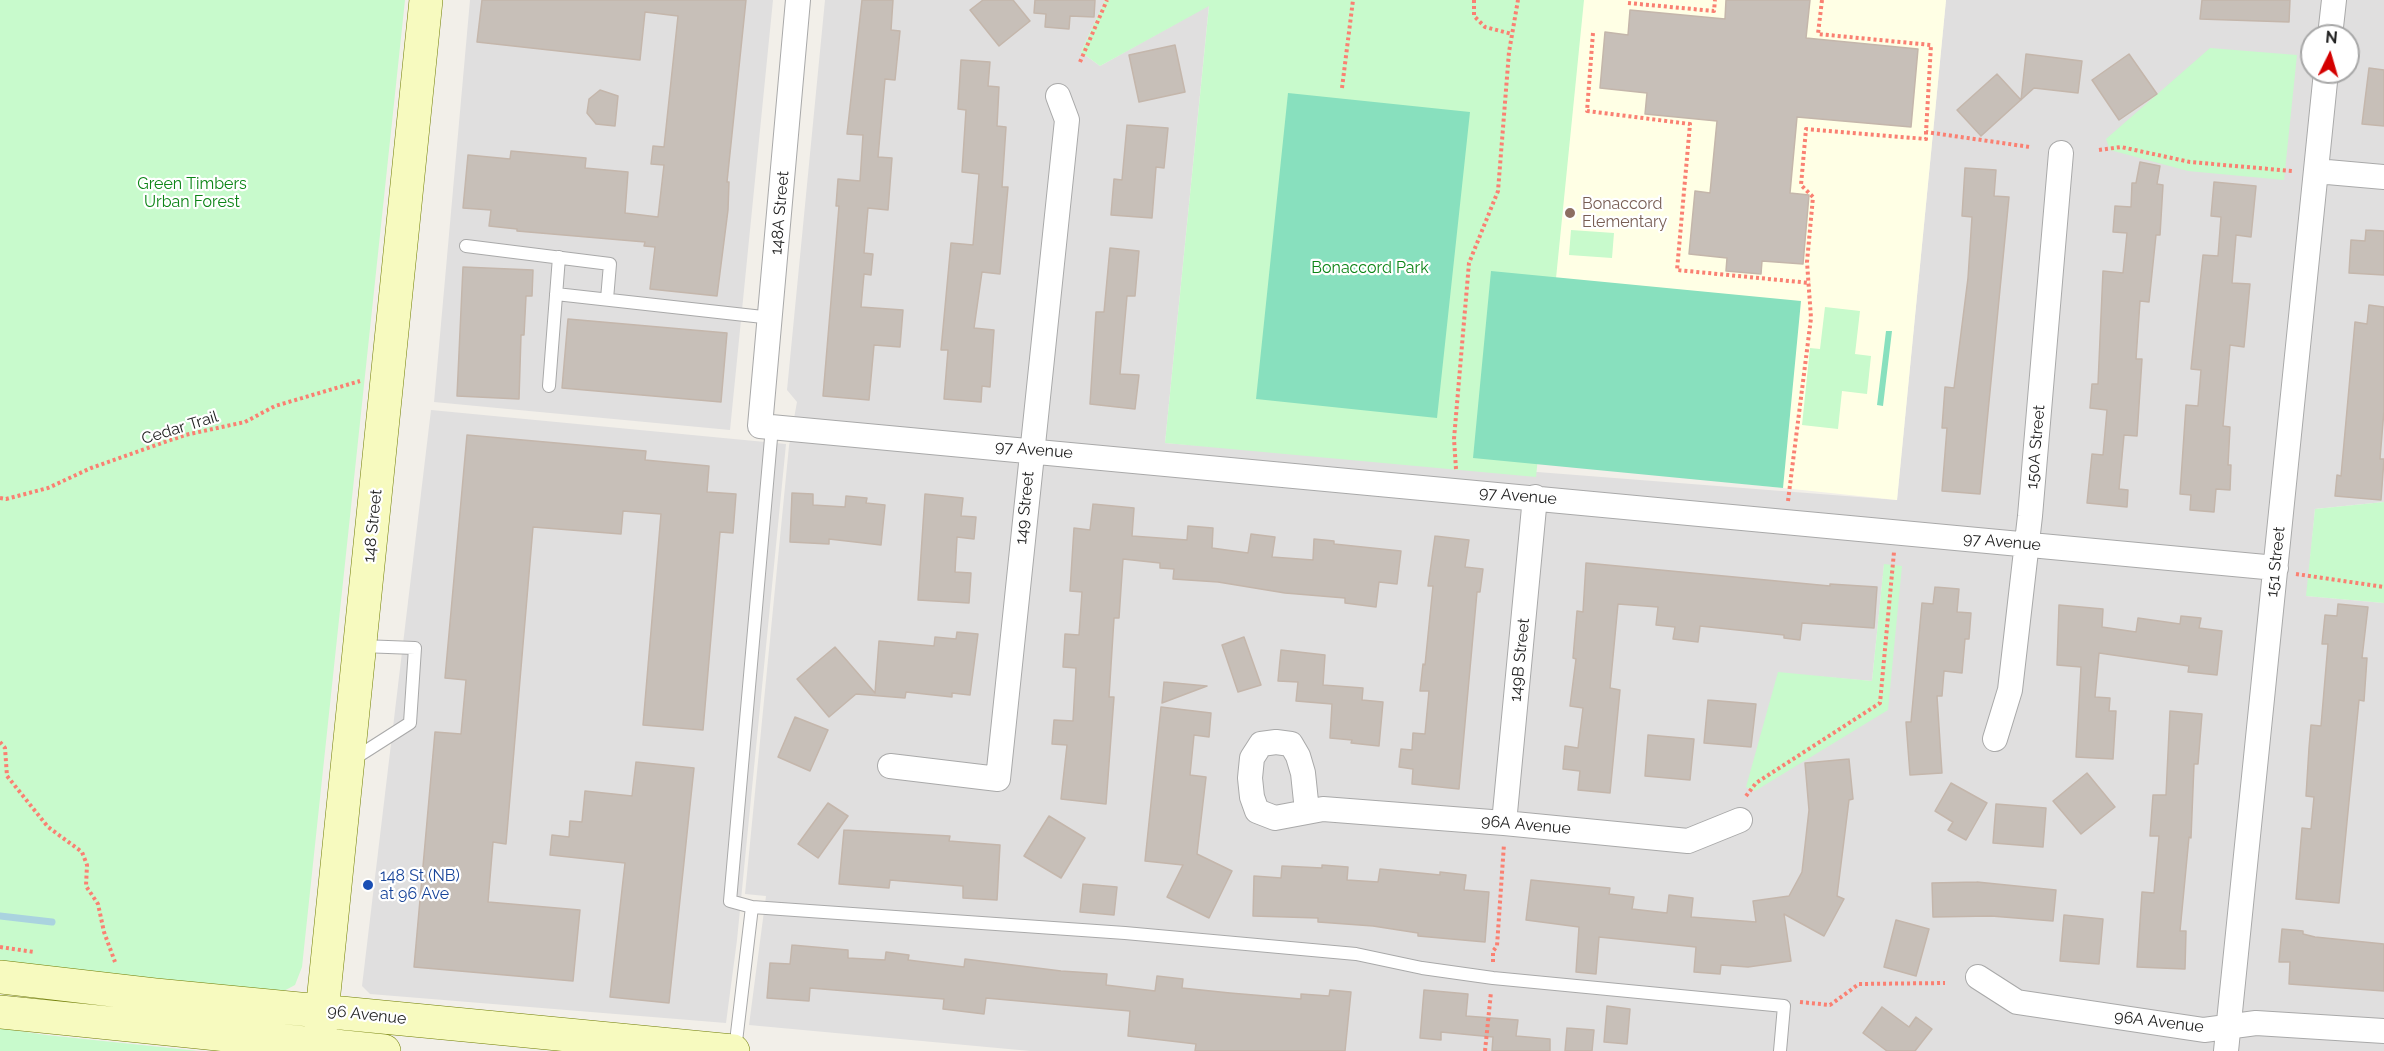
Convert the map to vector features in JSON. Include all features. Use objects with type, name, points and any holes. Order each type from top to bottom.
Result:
[{"type":"main road","name":"148 Street","points":[[319,1048],[426,0]]},
{"type":"main road","name":"96 Avenue","points":[[0,977],[155,995],[734,1051]]},
{"type":"main road","name":"96 Avenue","points":[[0,1012],[319,1048],[384,1051]]},
{"type":"street","name":"148A Street","points":[[766,427],[771,318],[798,0]]},
{"type":"street","points":[[2331,24],[2334,0]]},
{"type":"street","name":"151 Street","points":[[2226,1051],[2280,570],[2325,84]]},
{"type":"street","name":"149 Street","points":[[890,766],[998,778],[1067,120],[1058,96]]},
{"type":"street","name":"150A Street","points":[[1995,739],[2010,690],[2026,544],[2061,153]]},
{"type":"street","points":[[2316,171],[2384,177]]},
{"type":"street","name":"97 Avenue","points":[[766,427],[1535,497],[2280,570]]},
{"type":"street","name":"149B Street","points":[[1503,831],[1535,497]]},
{"type":"street","name":"96A Avenue","points":[[1307,811],[1323,809],[1503,831],[1688,841],[1740,820]]},
{"type":"street","name":"96A Avenue","points":[[1978,977],[2017,1002],[2204,1030],[2256,1023],[2384,1031]]},
{"type":"lane","points":[[466,246],[610,264],[607,299]]},
{"type":"lane","points":[[549,386],[559,257]]},
{"type":"lane","points":[[556,294],[771,318]]},
{"type":"lane","points":[[766,427],[730,901],[752,907],[1125,933],[1356,954],[1422,968],[1493,978],[1784,1006],[1780,1051]]},
{"type":"lane","points":[[348,762],[410,723],[415,648],[361,646]]},
{"type":"lane","points":[[734,1051],[752,907]]},
{"type":"path","points":[[1080,62],[1107,0]]},
{"type":"path","points":[[1342,88],[1353,0]]},
{"type":"path","points":[[1474,0],[1474,16],[1485,27],[1512,34]]},
{"type":"path","points":[[1456,477],[1454,439],[1470,263],[1498,191],[1512,34],[1518,0]]},
{"type":"path","points":[[1628,3],[1714,11],[1715,0]]},
{"type":"path","points":[[1787,508],[1811,318],[1807,262],[1813,196],[1802,185],[1806,129],[1926,139],[1931,45],[1818,34],[1822,0]]},
{"type":"path","points":[[1593,33],[1587,111],[1690,124],[1677,270],[1810,283]]},
{"type":"path","points":[[1926,132],[2030,147]]},
{"type":"path","points":[[2099,150],[2121,147],[2190,162],[2292,171]]},
{"type":"path","name":"Cedar Trail","points":[[0,498],[6,499],[48,488],[91,468],[185,435],[245,422],[275,406],[317,391],[367,379]]},
{"type":"path","points":[[1746,796],[1756,783],[1880,703],[1894,548]]},
{"type":"path","points":[[2280,570],[2384,587]]},
{"type":"path","points":[[0,742],[5,748],[7,776],[48,827],[82,852],[87,865],[86,886],[98,904],[104,932],[115,962]]},
{"type":"path","points":[[1495,965],[1493,951],[1497,946],[1505,852],[1503,831]]},
{"type":"path","points":[[1796,1002],[1830,1005],[1859,984],[1945,983]]},
{"type":"path","points":[[1485,1051],[1491,987]]},
{"type":"shaded area","points":[[470,0],[773,0],[730,430],[434,402]]},
{"type":"shaded area","points":[[825,0],[1105,0],[1081,52],[1100,66],[1209,5],[1165,443],[1897,500],[1946,0],[2384,0],[2384,502],[2315,509],[2307,596],[2384,603],[2384,1051],[1030,1051],[749,1025],[766,896],[745,894],[789,446],[797,402],[787,390]],"holes":[[[1884,565],[1888,710],[1778,673],[1872,681]]]},
{"type":"shaded area","name":"Bonaccord Elementary","points":[[1233,0],[1946,0],[1897,500],[1195,426]]},
{"type":"shaded area","points":[[431,410],[786,444],[737,940],[726,1023],[370,994],[362,986]]},
{"type":"green space","name":"Green Timbers Urban Forest","points":[[0,0],[405,0],[302,967],[295,985],[280,993],[0,966]]},
{"type":"green space","name":"Bonaccord Park","points":[[1105,0],[1584,0],[1536,477],[1165,443],[1209,6],[1100,66],[1081,52]]},
{"type":"green space","points":[[2210,48],[2297,55],[2284,180],[2188,171],[2110,150],[2106,139]]},
{"type":"green space","points":[[1288,93],[1470,112],[1437,418],[1256,399]]},
{"type":"green space","points":[[1571,230],[1614,233],[1612,258],[1569,255]]},
{"type":"green space","points":[[1491,271],[1801,301],[1783,488],[1473,458]]},
{"type":"green space","points":[[1825,307],[1860,311],[1855,354],[1871,356],[1867,394],[1842,391],[1838,429],[1802,425],[1810,348],[1820,349]]},
{"type":"green space","points":[[1886,331],[1892,331],[1883,406],[1877,405]]},
{"type":"green space","points":[[2384,502],[2384,603],[2306,596],[2315,509]]},
{"type":"green space","points":[[1884,564],[1902,566],[1888,710],[1755,791],[1746,787],[1778,672],[1872,681]]},
{"type":"green space","points":[[0,1028],[46,1035],[199,1051],[0,1051]]},
{"type":"building","points":[[482,0],[746,0],[727,182],[729,182],[728,210],[717,296],[650,289],[655,247],[644,246],[645,242],[517,231],[517,229],[489,226],[491,210],[463,208],[468,155],[510,159],[511,151],[586,158],[585,168],[628,172],[625,213],[658,217],[664,165],[651,164],[653,146],[664,147],[678,16],[645,12],[640,60],[477,42]]},
{"type":"building","points":[[862,0],[893,0],[891,30],[900,31],[895,80],[885,79],[878,157],[892,158],[888,210],[868,208],[864,253],[873,254],[871,275],[864,274],[861,307],[903,310],[900,347],[874,345],[869,400],[823,396],[839,206],[836,206],[838,179],[860,181],[863,135],[847,134]]},
{"type":"building","points":[[983,0],[1013,0],[1030,21],[999,46],[970,10]]},
{"type":"building","points":[[1035,0],[1095,0],[1094,17],[1070,16],[1069,29],[1045,27],[1046,14],[1034,13]]},
{"type":"building","name":"Bonaccord Elementary","points":[[1726,0],[1810,0],[1806,38],[1918,49],[1911,127],[1797,117],[1790,193],[1809,195],[1803,264],[1762,261],[1761,274],[1726,271],[1727,258],[1689,254],[1695,191],[1710,193],[1717,121],[1645,114],[1647,93],[1600,88],[1605,32],[1628,35],[1630,10],[1725,19]]},
{"type":"building","points":[[2202,0],[2290,0],[2289,22],[2200,19]]},
{"type":"building","points":[[1175,45],[1185,92],[1139,102],[1129,55]]},
{"type":"building","points":[[2026,54],[2082,61],[2078,93],[2034,88],[2021,100]]},
{"type":"building","points":[[2129,54],[2157,94],[2119,120],[2092,80]]},
{"type":"building","points":[[961,60],[990,62],[988,86],[999,87],[997,126],[1006,127],[1002,187],[1008,187],[1000,274],[982,272],[974,328],[994,330],[990,387],[982,386],[981,402],[944,399],[948,350],[941,350],[951,243],[973,245],[979,174],[962,172],[966,110],[958,109]]},
{"type":"building","points":[[2369,68],[2384,70],[2384,126],[2362,124]]},
{"type":"building","points":[[1997,74],[2021,100],[1981,136],[1957,110]]},
{"type":"building","points":[[600,90],[618,96],[615,126],[596,124],[587,113],[589,99]]},
{"type":"building","points":[[1127,125],[1168,128],[1164,168],[1156,167],[1152,218],[1111,215],[1114,179],[1122,180]]},
{"type":"building","points":[[2140,162],[2160,166],[2157,184],[2163,185],[2160,235],[2156,235],[2149,302],[2140,301],[2136,359],[2142,359],[2137,436],[2124,435],[2119,489],[2128,490],[2127,507],[2087,503],[2092,454],[2103,455],[2107,410],[2090,408],[2092,384],[2098,384],[2103,271],[2123,273],[2127,233],[2113,232],[2115,206],[2131,207],[2132,183],[2136,183]]},
{"type":"building","points":[[1965,168],[1996,170],[1994,196],[2009,197],[1980,494],[1942,491],[1947,428],[1942,428],[1945,387],[1954,388],[1968,278],[1972,217],[1962,216]]},
{"type":"building","points":[[2214,182],[2256,186],[2251,237],[2236,235],[2232,283],[2250,284],[2244,347],[2230,345],[2223,426],[2230,427],[2228,465],[2231,465],[2230,490],[2216,489],[2214,512],[2190,510],[2191,495],[2180,494],[2186,405],[2198,406],[2201,370],[2191,369],[2203,255],[2218,256],[2221,217],[2211,216]]},
{"type":"building","points":[[2366,230],[2384,231],[2384,275],[2349,273],[2351,240],[2365,241]]},
{"type":"building","points":[[1110,248],[1139,251],[1135,296],[1127,296],[1120,374],[1139,375],[1135,409],[1090,404],[1096,312],[1104,312]]},
{"type":"building","points":[[463,267],[533,270],[532,296],[526,296],[524,335],[521,335],[519,399],[457,396]]},
{"type":"building","points":[[2369,305],[2384,307],[2384,410],[2380,459],[2384,459],[2381,500],[2335,496],[2337,475],[2341,476],[2355,322],[2367,324]]},
{"type":"building","points":[[568,319],[727,333],[721,402],[562,388]]},
{"type":"building","points":[[467,435],[646,451],[645,460],[709,466],[707,492],[736,494],[733,533],[720,532],[703,730],[643,725],[661,514],[623,511],[621,534],[533,527],[506,844],[493,842],[488,902],[580,910],[573,981],[414,967],[435,732],[461,734],[466,680],[445,678]]},
{"type":"building","points":[[792,493],[813,494],[813,505],[845,507],[846,496],[867,498],[866,503],[885,505],[881,545],[829,539],[829,544],[790,542]]},
{"type":"building","points":[[925,494],[963,498],[961,516],[976,517],[974,539],[957,537],[955,572],[971,573],[969,603],[918,600]]},
{"type":"building","points":[[1093,504],[1134,508],[1132,536],[1187,540],[1188,526],[1213,528],[1212,548],[1248,553],[1251,534],[1275,537],[1272,557],[1313,560],[1314,539],[1334,541],[1334,544],[1401,551],[1397,584],[1379,582],[1376,607],[1345,603],[1345,598],[1285,593],[1218,582],[1173,579],[1174,569],[1160,568],[1160,563],[1123,559],[1119,618],[1114,618],[1109,697],[1114,697],[1106,804],[1061,799],[1067,745],[1052,744],[1054,720],[1073,721],[1076,668],[1063,667],[1065,634],[1079,635],[1082,592],[1070,591],[1074,528],[1090,530]]},
{"type":"building","points":[[1435,536],[1469,540],[1465,567],[1483,569],[1480,592],[1477,592],[1459,789],[1412,784],[1413,769],[1399,767],[1401,749],[1412,750],[1413,733],[1425,734],[1429,691],[1420,691],[1433,586],[1428,586]]},
{"type":"building","points":[[1586,563],[1830,586],[1830,584],[1877,587],[1874,628],[1802,623],[1800,640],[1784,638],[1784,635],[1700,626],[1698,642],[1673,639],[1675,627],[1656,625],[1658,607],[1618,604],[1610,688],[1620,690],[1610,793],[1578,790],[1580,771],[1563,769],[1565,746],[1578,748],[1583,708],[1570,706],[1576,659],[1573,658],[1577,611],[1583,612]]},
{"type":"building","points":[[1935,587],[1959,589],[1957,612],[1971,613],[1969,639],[1965,639],[1962,673],[1944,671],[1942,696],[1937,696],[1942,773],[1910,775],[1906,722],[1911,722],[1922,603],[1933,604]]},
{"type":"building","points":[[2338,604],[2368,607],[2362,658],[2367,658],[2364,701],[2359,700],[2339,903],[2296,899],[2302,828],[2311,829],[2314,797],[2306,796],[2309,748],[2311,725],[2321,726],[2328,644],[2322,644],[2325,615],[2337,616]]},
{"type":"building","points":[[2059,605],[2103,609],[2102,627],[2136,632],[2138,618],[2180,624],[2181,616],[2201,618],[2199,628],[2222,631],[2217,675],[2188,672],[2189,666],[2099,653],[2095,697],[2110,698],[2109,711],[2116,711],[2113,759],[2076,757],[2081,667],[2057,665]]},
{"type":"building","points":[[957,632],[978,634],[970,695],[952,693],[952,697],[906,692],[905,698],[856,694],[829,717],[797,679],[835,647],[875,693],[879,641],[934,646],[935,637],[956,639]]},
{"type":"building","points":[[1244,637],[1261,685],[1238,692],[1222,645]]},
{"type":"building","points":[[1281,650],[1325,655],[1323,685],[1363,688],[1362,700],[1383,702],[1379,746],[1330,738],[1332,704],[1296,701],[1298,682],[1278,681]]},
{"type":"building","points":[[1164,682],[1207,686],[1162,703]]},
{"type":"building","points":[[1708,700],[1756,704],[1751,747],[1704,743]]},
{"type":"building","points":[[1161,707],[1211,713],[1209,737],[1194,735],[1190,775],[1206,777],[1197,854],[1232,871],[1209,918],[1167,897],[1183,865],[1145,861]]},
{"type":"building","points":[[2170,711],[2202,714],[2198,764],[2194,764],[2191,838],[2189,837],[2180,931],[2186,931],[2185,969],[2137,967],[2142,892],[2154,893],[2159,836],[2150,836],[2153,795],[2166,795]]},
{"type":"building","points":[[795,717],[828,730],[810,771],[778,757]]},
{"type":"building","points":[[1648,735],[1694,739],[1690,780],[1645,776]]},
{"type":"building","points":[[1849,759],[1853,799],[1849,800],[1837,896],[1844,899],[1824,936],[1784,914],[1791,961],[1748,967],[1721,965],[1720,974],[1694,972],[1696,947],[1599,937],[1596,974],[1576,972],[1579,927],[1526,920],[1531,880],[1610,888],[1609,894],[1634,897],[1632,909],[1667,913],[1669,895],[1693,898],[1691,917],[1756,922],[1753,901],[1789,896],[1802,872],[1809,810],[1805,763]]},
{"type":"building","points":[[636,762],[694,768],[669,1003],[610,997],[625,863],[550,855],[552,835],[569,837],[570,821],[582,822],[585,791],[632,796]]},
{"type":"building","points":[[2087,773],[2115,807],[2081,834],[2053,801]]},
{"type":"building","points":[[1951,783],[1987,803],[1966,840],[1948,830],[1953,822],[1935,811]]},
{"type":"building","points":[[828,803],[848,816],[818,858],[798,844]]},
{"type":"building","points":[[1996,804],[2046,808],[2043,847],[1993,843]]},
{"type":"building","points":[[1049,816],[1085,838],[1061,878],[1024,856]]},
{"type":"building","points":[[844,830],[950,836],[949,841],[1000,845],[997,900],[963,898],[963,886],[890,880],[889,888],[839,884]]},
{"type":"building","points":[[1322,865],[1348,867],[1347,880],[1378,882],[1380,869],[1440,875],[1440,872],[1466,875],[1464,890],[1489,892],[1485,942],[1418,936],[1418,933],[1373,926],[1318,922],[1318,918],[1253,916],[1254,876],[1281,878],[1282,866],[1322,868]]},
{"type":"building","points":[[1977,882],[2056,890],[2053,921],[1991,916],[1933,917],[1932,883]]},
{"type":"building","points":[[1083,884],[1117,887],[1114,915],[1080,912]]},
{"type":"building","points":[[2064,915],[2103,919],[2099,964],[2060,961]]},
{"type":"building","points":[[1896,920],[1929,929],[1916,976],[1884,967]]},
{"type":"building","points":[[2282,929],[2303,931],[2303,934],[2315,937],[2384,944],[2384,991],[2289,984],[2290,962],[2279,962]]},
{"type":"building","points":[[792,945],[848,950],[848,958],[885,960],[886,952],[909,955],[908,960],[964,967],[965,959],[1061,971],[1107,974],[1106,985],[1155,991],[1157,976],[1183,979],[1182,988],[1301,999],[1301,994],[1329,996],[1330,990],[1351,992],[1345,1051],[1195,1051],[1196,1044],[1128,1036],[1130,1011],[986,998],[984,1014],[943,1009],[944,999],[810,988],[809,1001],[767,998],[770,963],[790,964]]},
{"type":"building","points":[[1424,990],[1468,994],[1466,1016],[1518,1020],[1516,1036],[1550,1039],[1550,1051],[1492,1051],[1493,1037],[1441,1032],[1441,1040],[1420,1038]]},
{"type":"building","points":[[1607,1006],[1630,1009],[1627,1044],[1604,1042]]},
{"type":"building","points":[[1882,1007],[1909,1027],[1916,1017],[1932,1029],[1915,1051],[1887,1051],[1863,1033]]},
{"type":"building","points":[[1567,1028],[1594,1030],[1592,1051],[1565,1051]]},
{"type":"waterway","points":[[0,916],[52,922]]},
{"type":"place","name":"Bonaccord Elementary","points":[[1570,213]]},
{"type":"place","name":"148 St (NB) at 96 Ave","points":[[368,885]]}]
